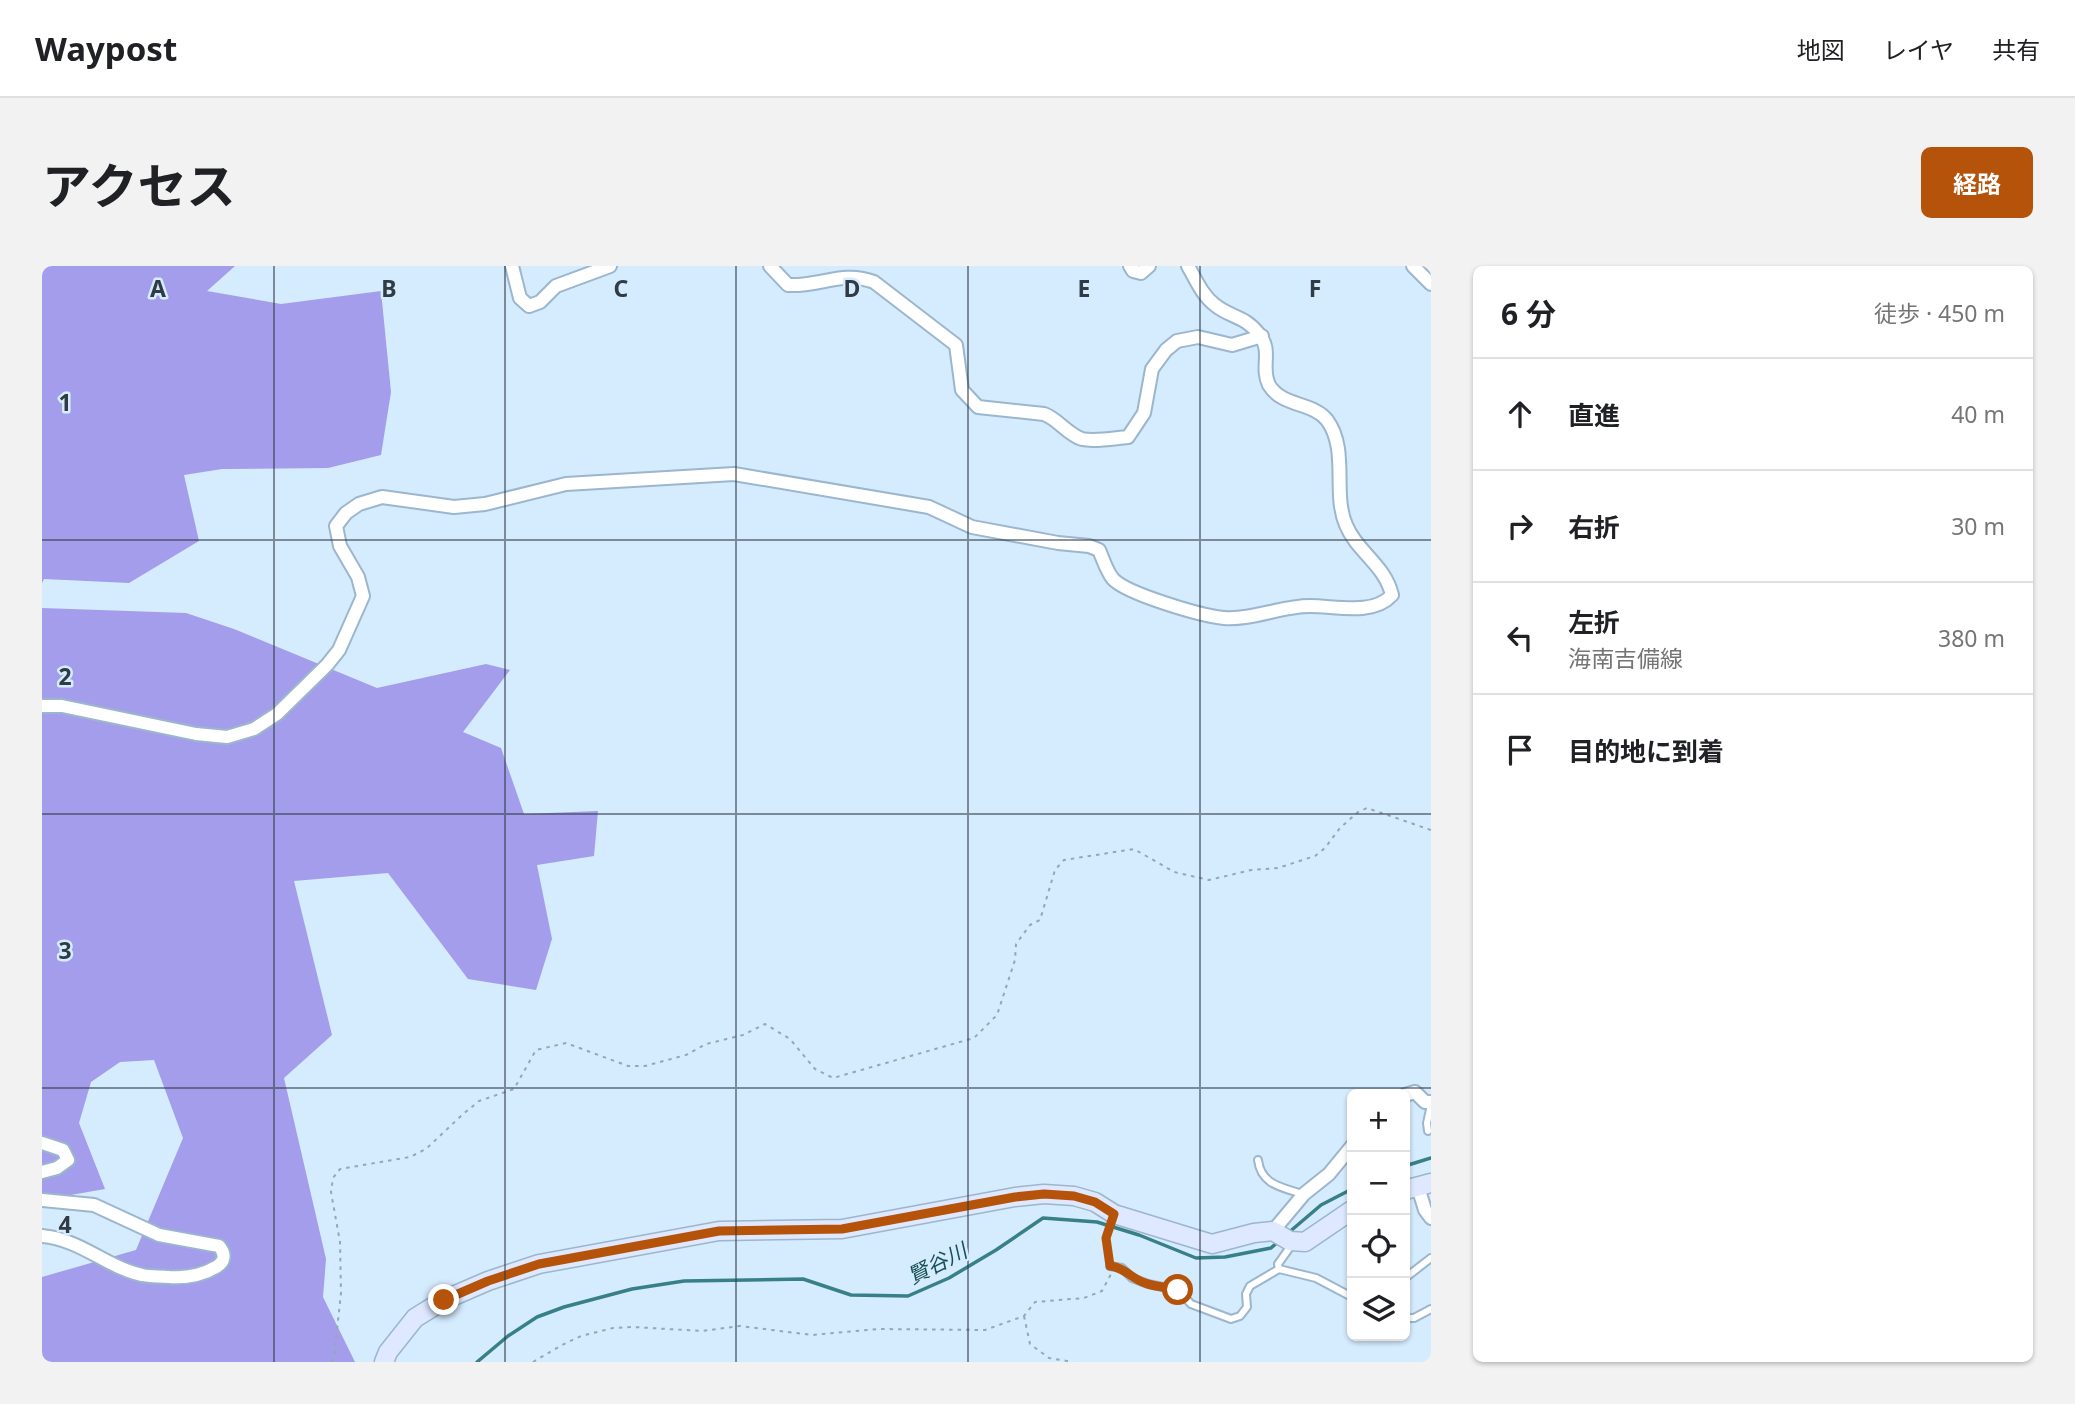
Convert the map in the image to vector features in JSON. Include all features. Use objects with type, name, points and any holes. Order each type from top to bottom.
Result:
[{"type":"main road","points":[[384,1362],[388,1352],[415,1318],[444,1300],[477,1286],[539,1264],[719,1231],[842,1229],[1044,1194],[1074,1196],[1095,1202],[1114,1214],[1212,1244],[1254,1233],[1305,1242],[1347,1213]]},
{"type":"street","points":[[512,266],[520,298],[529,306],[540,302],[556,286],[610,266]]},
{"type":"street","points":[[770,266],[788,285],[803,286],[859,276],[874,282],[956,345],[962,390],[978,407],[1044,414],[1053,417],[1084,440],[1128,437],[1144,413],[1153,369],[1166,350],[1177,341],[1198,337],[1232,345],[1262,337]]},
{"type":"street","points":[[1130,266],[1133,271],[1141,273],[1149,266]]},
{"type":"street","points":[[42,706],[62,706],[195,734],[227,737],[254,729],[277,714],[309,685],[339,650],[363,596],[358,577],[340,546],[336,526],[346,513],[359,504],[382,497],[454,507],[485,504],[566,484],[734,474],[929,508],[972,527],[1089,546],[1100,550],[1112,578],[1122,587],[1193,612],[1226,618],[1289,607],[1363,608],[1385,603],[1392,595],[1386,576],[1359,545],[1346,525],[1340,500],[1337,450],[1329,423],[1320,412],[1291,402],[1269,384],[1265,368],[1267,348],[1262,337],[1247,320],[1216,306],[1202,291],[1188,266]]},
{"type":"street","points":[[1413,266],[1431,284]]},
{"type":"street","points":[[1410,1094],[1415,1092],[1431,1104]]},
{"type":"street","points":[[42,1143],[64,1150],[68,1160],[57,1168],[42,1172]]},
{"type":"street","points":[[1284,1237],[1304,1194],[1329,1174],[1347,1152]]},
{"type":"street","points":[[1418,1187],[1425,1210],[1431,1218]]},
{"type":"street","points":[[42,1200],[94,1205],[159,1235],[219,1246],[224,1258],[221,1264],[211,1270],[185,1278],[141,1275],[79,1245],[42,1236]]},
{"type":"lane","points":[[1427,1131],[1431,1104]]},
{"type":"lane","points":[[1258,1160],[1259,1171],[1272,1184],[1304,1194]]},
{"type":"lane","points":[[1279,1269],[1284,1237]]},
{"type":"lane","points":[[1410,1274],[1431,1258]]},
{"type":"lane","points":[[1110,1266],[1122,1268],[1132,1278],[1148,1284],[1178,1290],[1191,1304],[1231,1319],[1240,1316],[1247,1307],[1246,1294],[1250,1286],[1279,1269],[1315,1278],[1347,1294]]},
{"type":"lane","points":[[1410,1318],[1431,1309]]},
{"type":"path","points":[[331,1362],[334,1359],[341,1293],[340,1242],[331,1192],[333,1178],[340,1170],[410,1157],[426,1149],[479,1101],[514,1089],[536,1050],[566,1042],[628,1066],[645,1066],[686,1055],[706,1044],[743,1035],[765,1024],[790,1039],[815,1069],[833,1078],[975,1038],[997,1015],[1015,961],[1016,944],[1030,925],[1040,920],[1055,870],[1064,860],[1134,849],[1174,872],[1209,880],[1251,870],[1278,868],[1315,856],[1325,848],[1340,828],[1367,807],[1431,830]]},
{"type":"path","points":[[533,1362],[581,1336],[613,1328],[702,1331],[740,1326],[812,1335],[879,1329],[985,1331],[1024,1316],[1035,1302],[1084,1298],[1102,1291],[1112,1276],[1106,1238],[1114,1214]]},
{"type":"path","points":[[1024,1316],[1030,1344],[1049,1358],[1073,1362]]},
{"type":"shaded area","points":[[42,266],[235,266],[207,291],[281,304],[381,291],[391,392],[381,455],[328,468],[222,469],[184,475],[199,541],[129,583],[44,579],[42,583]]},
{"type":"shaded area","points":[[42,608],[186,613],[234,629],[377,688],[486,664],[510,670],[463,732],[501,748],[524,814],[598,811],[594,856],[537,865],[552,939],[536,990],[468,979],[388,873],[294,881],[332,1035],[284,1078],[326,1259],[323,1297],[355,1362],[42,1362],[42,1277],[136,1250],[183,1138],[154,1060],[120,1062],[91,1082],[79,1123],[105,1189],[42,1200]]},
{"type":"waterway","name":"賢谷川","points":[[1410,1164],[1431,1158]]},
{"type":"waterway","name":"賢谷川","points":[[1287,1234],[1321,1205],[1347,1192]]},
{"type":"waterway","name":"賢谷川","points":[[477,1362],[508,1336],[537,1317],[632,1289],[684,1281],[803,1279],[851,1295],[908,1296],[949,1278],[1043,1218],[1097,1222],[1139,1235],[1196,1258],[1225,1257],[1271,1248],[1279,1241]]},
{"type":"route","points":[[444,1300],[488,1281],[539,1264],[719,1231],[842,1229],[1044,1194],[1074,1196],[1095,1202],[1114,1214],[1106,1238],[1110,1266],[1122,1268],[1132,1278],[1148,1284],[1178,1290]]}]
